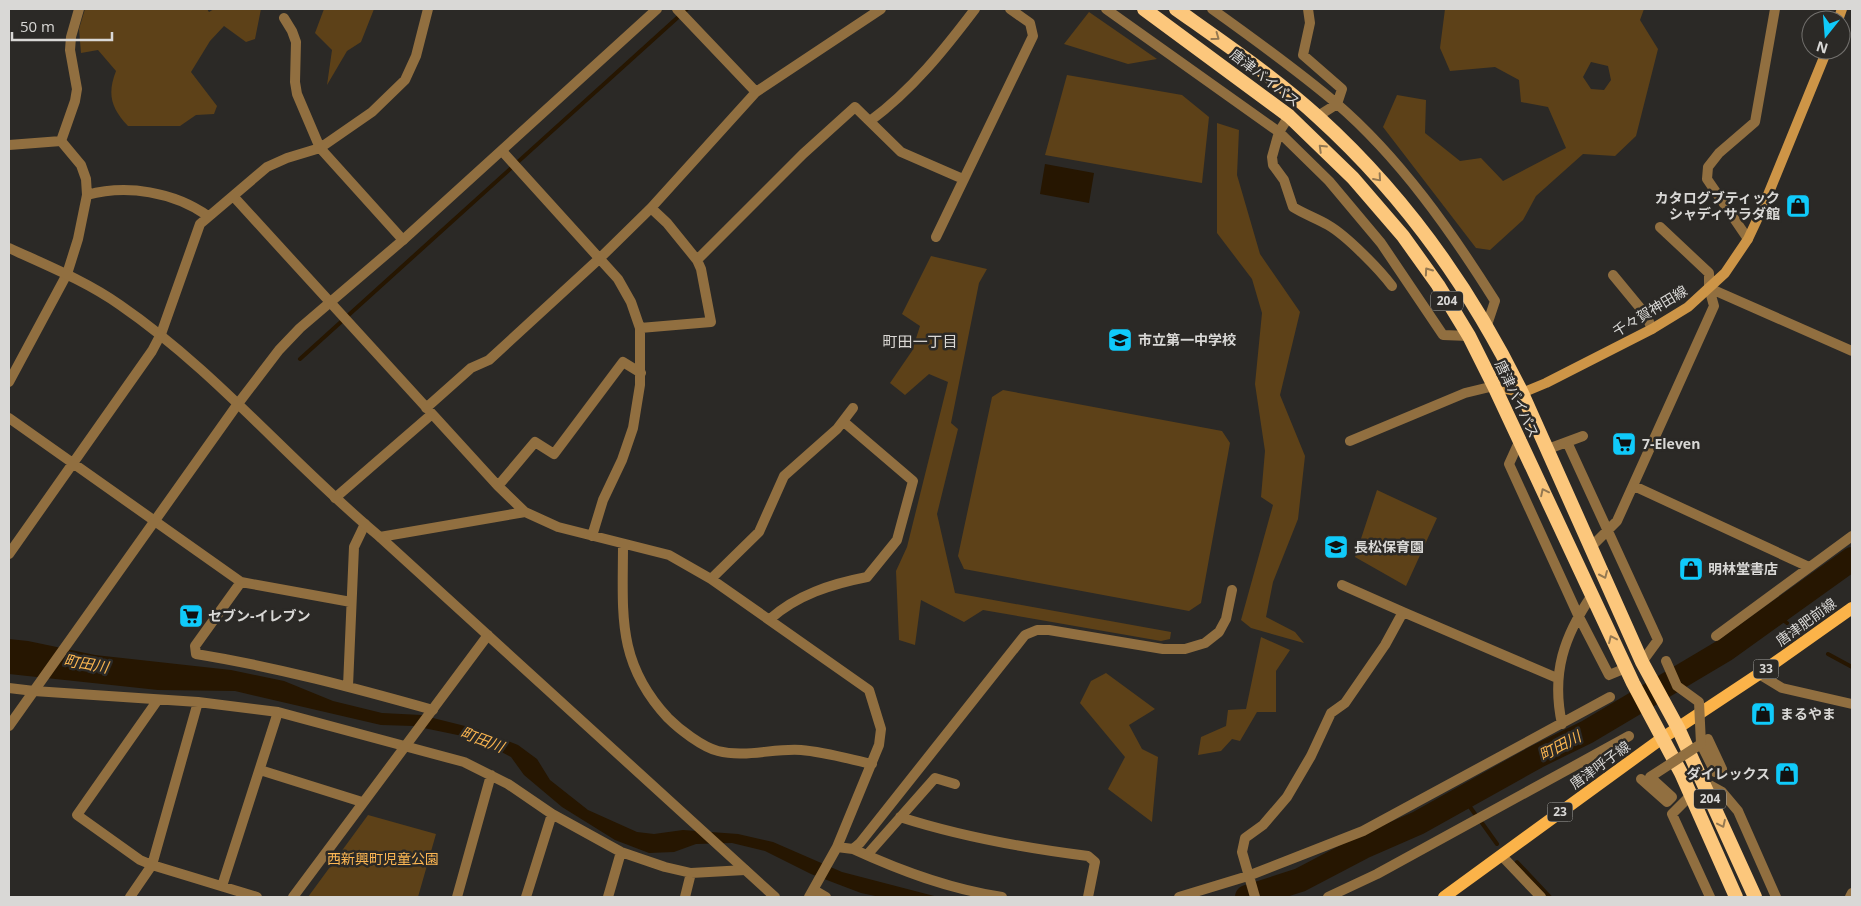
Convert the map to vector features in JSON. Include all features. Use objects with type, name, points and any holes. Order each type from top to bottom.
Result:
[{"type":"highway","name":"唐津バイパス","points":[[1144,9],[1289,116],[1353,178],[1403,236],[1438,285],[1469,336],[1494,386],[1633,683],[1691,795],[1732,896]]},
{"type":"highway","name":"唐津バイパス","points":[[1176,9],[1318,116],[1372,171],[1422,229],[1460,282],[1486,325],[1522,393],[1642,662],[1678,728],[1755,897]]},
{"type":"main road","name":"千々賀神田線","points":[[1522,393],[1546,383],[1652,329],[1688,307],[1725,273],[1748,239],[1823,60]]},
{"type":"main road","points":[[1494,386],[1522,393]]},
{"type":"main road","name":"唐津肥前線","points":[[1678,728],[1759,674],[1852,608]]},
{"type":"main road","name":"唐津呼子線","points":[[1444,897],[1678,728]]},
{"type":"street","points":[[61,141],[76,95],[70,50],[71,37],[79,9]]},
{"type":"street","points":[[9,554],[152,351],[161,334],[200,224],[267,167],[286,158],[320,148],[372,112],[405,80],[416,56],[428,9]]},
{"type":"street","points":[[9,726],[154,520],[279,350],[300,328],[502,152],[657,9]]},
{"type":"street","points":[[335,498],[429,411],[471,368],[496,355],[600,258],[651,208],[756,92],[881,9]]},
{"type":"street","points":[[870,121],[892,104],[915,82],[975,9]]},
{"type":"street","points":[[936,237],[1033,36],[1030,23],[1010,9]]},
{"type":"street","points":[[1106,9],[1280,132],[1329,182],[1381,243],[1443,335],[1469,336]]},
{"type":"street","points":[[1212,9],[1336,104],[1384,152],[1418,192],[1476,270],[1496,302],[1486,325]]},
{"type":"street","points":[[1308,9],[1310,23],[1303,55],[1342,89],[1336,104],[1318,116]]},
{"type":"street","points":[[1748,239],[1708,179],[1708,167],[1719,153],[1755,122],[1776,9]]},
{"type":"street","points":[[680,12],[756,92]]},
{"type":"street","points":[[284,18],[296,42],[295,82],[297,94],[320,148],[403,240]]},
{"type":"street","points":[[697,260],[803,154],[854,107],[901,152],[963,179]]},
{"type":"street","points":[[1289,116],[1280,132],[1272,157],[1273,165],[1284,180],[1293,207],[1329,225],[1392,286]]},
{"type":"street","points":[[9,145],[61,141]]},
{"type":"street","points":[[9,382],[67,274],[87,195],[86,179],[81,166],[61,141]]},
{"type":"street","points":[[502,152],[618,279],[631,302],[640,328],[641,373],[633,428],[622,460],[603,500],[592,536]]},
{"type":"street","points":[[87,195],[122,189],[161,194],[197,208],[208,216]]},
{"type":"street","points":[[234,197],[498,486],[525,512],[558,527],[669,555],[712,579],[869,690],[881,729],[872,764],[837,847],[811,893],[826,897]]},
{"type":"street","points":[[640,328],[711,322],[701,269],[697,260],[667,223],[651,208]]},
{"type":"street","points":[[1591,547],[1617,522],[1714,306],[1709,288],[1709,274],[1660,227]]},
{"type":"street","points":[[9,248],[67,274],[118,303],[161,334],[335,498],[775,897]]},
{"type":"street","points":[[1613,275],[1646,315],[1652,329]]},
{"type":"street","points":[[1709,288],[1852,351]]},
{"type":"street","points":[[498,486],[535,442],[554,454],[623,362],[641,373]]},
{"type":"street","points":[[1350,441],[1465,393],[1494,386]]},
{"type":"street","points":[[712,579],[759,532],[784,476],[844,422],[853,408]]},
{"type":"street","points":[[9,418],[74,462],[241,582],[351,602]]},
{"type":"street","points":[[770,619],[784,606],[803,596],[838,583],[866,577],[897,540],[913,481],[844,422]]},
{"type":"street","points":[[1548,449],[1583,436]]},
{"type":"street","points":[[1519,442],[1509,464],[1578,615],[1609,675],[1626,668]]},
{"type":"street","points":[[1567,442],[1658,640],[1642,662]]},
{"type":"street","points":[[1634,486],[1809,567]]},
{"type":"street","points":[[380,537],[525,512]]},
{"type":"street","points":[[348,686],[354,547],[365,524]]},
{"type":"street","points":[[1716,636],[1852,536]]},
{"type":"street","points":[[624,544],[623,625],[633,665],[650,699],[680,730],[717,751],[743,753],[801,750],[872,764]]},
{"type":"street","points":[[241,582],[195,646],[196,654],[243,662],[348,686],[434,710]]},
{"type":"street","points":[[1342,585],[1557,678]]},
{"type":"street","points":[[853,849],[860,843],[1025,635],[1037,630],[1049,630],[1163,649],[1185,648],[1205,643],[1219,632],[1226,619],[1232,590]]},
{"type":"street","points":[[1562,724],[1557,701],[1557,678],[1564,648],[1578,615],[1592,594]]},
{"type":"street","points":[[1254,897],[1242,852],[1246,838],[1263,825],[1287,797],[1311,756],[1331,713],[1345,703],[1350,696],[1385,644],[1403,612]]},
{"type":"street","points":[[293,897],[488,635]]},
{"type":"street","points":[[1641,779],[1667,802],[1672,796],[1650,777],[1704,742],[1699,702],[1677,686],[1666,661]]},
{"type":"street","points":[[1759,674],[1782,688],[1852,704]]},
{"type":"street","points":[[9,688],[36,688],[157,701],[198,702],[278,712],[464,762],[491,774],[552,814],[621,852],[665,867],[691,873],[742,867]]},
{"type":"street","points":[[1179,897],[1248,876],[1363,831],[1610,698]]},
{"type":"street","points":[[157,701],[76,815],[152,865],[257,897]]},
{"type":"street","points":[[130,897],[152,865],[198,702]]},
{"type":"street","points":[[222,886],[278,712]]},
{"type":"street","points":[[1328,897],[1377,874],[1629,736]]},
{"type":"street","points":[[260,770],[362,802]]},
{"type":"street","points":[[457,897],[491,774]]},
{"type":"street","points":[[867,855],[935,778],[955,784]]},
{"type":"street","points":[[1702,781],[1722,792],[1738,811],[1776,897]]},
{"type":"street","points":[[1691,795],[1672,814],[1710,897]]},
{"type":"street","points":[[526,897],[552,814]]},
{"type":"street","points":[[900,817],[945,832],[1021,848],[1088,856],[1095,862],[1088,897]]},
{"type":"street","points":[[837,847],[853,849],[928,880],[1002,897]]},
{"type":"street","points":[[608,897],[621,852]]},
{"type":"street","points":[[1501,855],[1541,897]]},
{"type":"street","points":[[685,897],[691,873]]},
{"type":"street","points":[[1850,897],[1852,893]]},
{"type":"green space","points":[[85,9],[207,9],[209,12],[214,9],[261,9],[255,39],[246,42],[224,26],[210,41],[191,72],[217,106],[214,114],[196,115],[180,126],[128,126],[114,107],[112,100],[113,79],[116,71],[98,50],[81,53],[79,29]]},
{"type":"green space","points":[[324,9],[374,9],[361,42],[347,51],[327,85],[332,50],[315,33]]},
{"type":"green space","points":[[1445,9],[1644,9],[1640,20],[1658,49],[1636,136],[1615,156],[1583,154],[1536,196],[1523,220],[1490,250],[1476,248],[1383,127],[1397,95],[1426,100],[1425,133],[1460,161],[1481,158],[1503,181],[1566,148],[1548,107],[1521,102],[1519,80],[1495,67],[1450,71],[1440,48]],"holes":[[[1591,62],[1608,66],[1611,80],[1604,90],[1591,89],[1583,77]]]},
{"type":"green space","points":[[1089,12],[1157,59],[1128,64],[1064,44]]},
{"type":"green space","points":[[1067,75],[1182,95],[1209,117],[1202,183],[1045,155]]},
{"type":"green space","points":[[1217,123],[1239,130],[1237,175],[1260,254],[1300,312],[1280,395],[1305,456],[1298,519],[1273,582],[1266,617],[1295,632],[1304,643],[1251,628],[1241,620],[1273,505],[1261,497],[1265,451],[1255,384],[1262,313],[1252,279],[1217,233]]},
{"type":"green space","points":[[931,256],[987,269],[979,283],[951,423],[958,429],[937,514],[955,593],[1171,632],[1170,639],[1161,641],[983,610],[964,622],[921,600],[915,645],[899,640],[896,571],[907,547],[948,382],[929,374],[905,395],[890,383],[912,351],[920,326],[902,314]]},
{"type":"green space","points":[[1003,390],[1222,431],[1230,443],[1201,603],[1189,611],[964,569],[958,556],[992,397]]},
{"type":"green space","points":[[1377,490],[1437,518],[1406,586],[1355,557]]},
{"type":"green space","points":[[1261,637],[1290,650],[1276,671],[1276,712],[1257,712],[1240,741],[1232,739],[1221,751],[1198,755],[1201,737],[1226,726],[1228,710],[1246,709]]},
{"type":"green space","points":[[1106,673],[1155,709],[1129,725],[1142,749],[1158,757],[1152,822],[1108,789],[1125,757],[1080,703],[1091,681]]},
{"type":"green space","name":"西新興町児童公園","points":[[368,815],[436,834],[418,897],[308,897]]},
{"type":"water","points":[[1045,164],[1094,173],[1089,203],[1040,194]]},
{"type":"water","points":[[9,639],[28,641],[95,655],[231,670],[284,681],[333,701],[382,713],[421,715],[477,729],[518,745],[537,759],[550,780],[588,810],[637,832],[654,834],[683,830],[738,834],[773,842],[842,872],[938,897],[880,897],[861,893],[811,874],[765,851],[732,843],[696,844],[674,852],[649,853],[615,840],[562,807],[524,775],[511,757],[477,739],[414,726],[381,725],[235,691],[158,690],[9,674]]},
{"type":"waterway","points":[[300,359],[687,9]]},
{"type":"waterway","name":"町田川","points":[[1247,897],[1300,880],[1363,847],[1418,823],[1538,756],[1587,732],[1725,650],[1852,559]]},
{"type":"waterway","points":[[1775,614],[1787,623]]},
{"type":"waterway","points":[[1828,654],[1852,667]]},
{"type":"waterway","points":[[1463,797],[1475,814]]},
{"type":"waterway","points":[[1482,823],[1497,844]]},
{"type":"waterway","points":[[1517,862],[1550,897]]},
{"type":"place","name":"カタログブティック シャディサラダ館","points":[[1798,206]]},
{"type":"place","name":"市立第一中学校","points":[[1120,340]]},
{"type":"place","name":"7-Eleven","points":[[1624,444]]},
{"type":"place","name":"長松保育園","points":[[1336,547]]},
{"type":"place","name":"明林堂書店","points":[[1691,569]]},
{"type":"place","name":"セブン-イレブン","points":[[191,616]]},
{"type":"place","name":"まるやま","points":[[1763,714]]},
{"type":"place","name":"ダイレックス","points":[[1787,774]]},
{"type":"district","name":"町田一丁目","points":[[920,342]]}]
